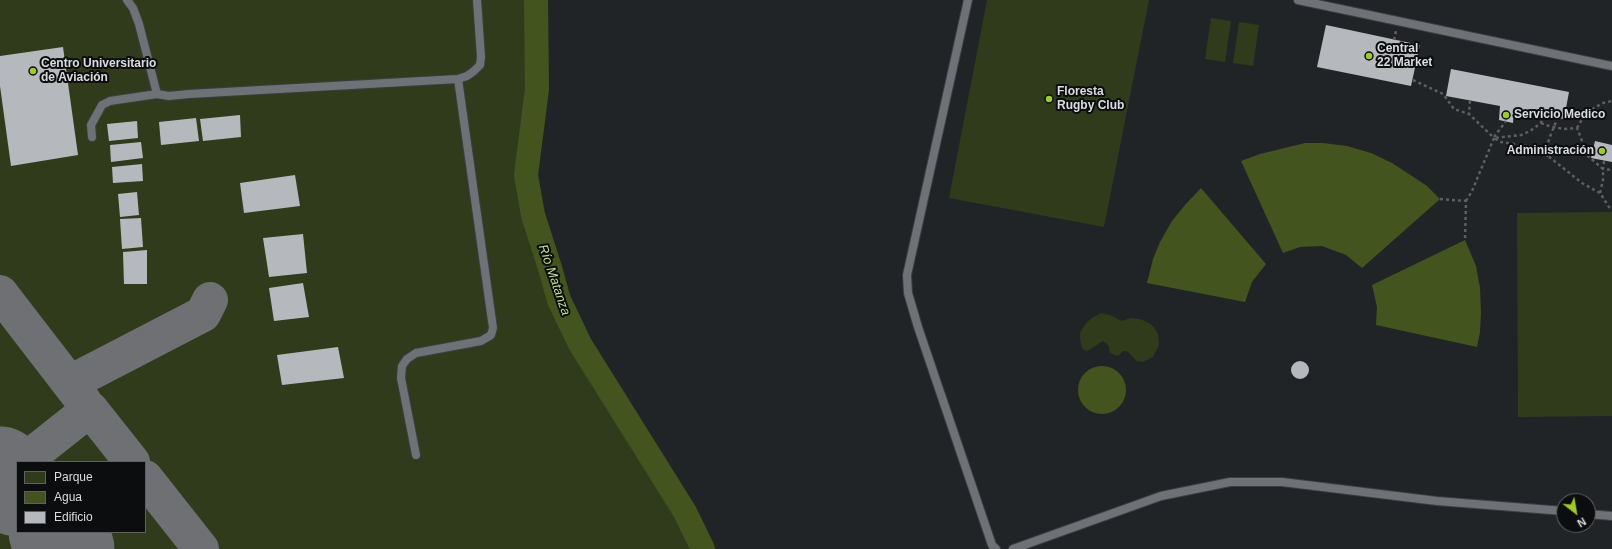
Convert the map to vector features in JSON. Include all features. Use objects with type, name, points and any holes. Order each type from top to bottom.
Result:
[{"type":"lane","points":[[127,0],[133,8],[139,24],[157,94]]},
{"type":"lane","points":[[92,137],[91,125],[102,105],[110,101],[157,94],[169,96],[196,93],[458,79],[467,76],[480,65],[481,57],[477,0]]},
{"type":"lane","points":[[968,0],[907,275],[908,293],[918,327],[992,545],[996,549]]},
{"type":"lane","points":[[1298,0],[1612,66]]},
{"type":"lane","points":[[416,454],[401,378],[402,366],[407,359],[416,353],[481,341],[491,336],[493,328],[458,79]]},
{"type":"lane","points":[[1013,549],[1161,496],[1230,482],[1282,482],[1438,501],[1556,510]]},
{"type":"lane","points":[[1596,515],[1612,516]]},
{"type":"path","points":[[1413,80],[1443,94],[1454,109],[1469,114],[1494,138],[1501,142],[1532,147],[1548,156],[1582,183],[1600,193],[1612,209]]},
{"type":"path","points":[[1448,96],[1448,102]]},
{"type":"path","points":[[1469,114],[1470,100]]},
{"type":"path","points":[[1541,123],[1564,129],[1577,128],[1592,109],[1603,103],[1612,101]]},
{"type":"path","points":[[1494,138],[1521,135],[1536,128],[1541,123],[1543,114]]},
{"type":"path","points":[[1548,156],[1547,148],[1558,117]]},
{"type":"path","points":[[1466,240],[1466,201],[1472,191],[1494,138],[1506,121]]},
{"type":"path","points":[[1577,128],[1588,156],[1603,169],[1612,170]]},
{"type":"path","points":[[1600,193],[1603,180],[1604,161]]},
{"type":"path","points":[[1440,199],[1466,201]]},
{"type":"green space","points":[[0,0],[536,0],[537,89],[526,175],[533,215],[559,300],[580,344],[685,512],[703,549],[0,549]]},
{"type":"green space","name":"Floresta Rugby Club","points":[[987,0],[1149,0],[1104,227],[949,198]]},
{"type":"green space","points":[[1211,18],[1231,21],[1225,62],[1205,59]]},
{"type":"green space","points":[[1239,22],[1259,25],[1253,66],[1233,63]]},
{"type":"green space","points":[[1612,212],[1612,416],[1518,417],[1517,213]]},
{"type":"green space","points":[[1101,313],[1110,315],[1122,321],[1131,318],[1140,319],[1154,327],[1158,334],[1159,345],[1153,357],[1143,362],[1137,361],[1127,351],[1123,351],[1118,356],[1110,353],[1109,347],[1103,341],[1089,350],[1086,351],[1083,349],[1081,346],[1081,331],[1086,323]]},
{"type":"water","points":[[1305,143],[1323,143],[1347,146],[1371,153],[1392,163],[1427,186],[1440,199],[1362,268],[1346,255],[1322,246],[1300,247],[1283,253],[1241,161],[1260,154]]},
{"type":"water","points":[[1201,188],[1266,264],[1252,282],[1245,302],[1147,283],[1153,259],[1160,242],[1172,221]]},
{"type":"water","points":[[1465,240],[1476,266],[1480,288],[1481,313],[1480,332],[1477,347],[1376,325],[1377,307],[1372,285]]},
{"type":"water","points":[[1097,366],[1107,366],[1119,373],[1126,385],[1126,395],[1119,407],[1107,414],[1097,414],[1089,410],[1082,403],[1078,395],[1078,385],[1082,377],[1089,370]]},
{"type":"building","name":"Central 22 Market","points":[[1326,25],[1420,45],[1411,86],[1317,67]]},
{"type":"building","points":[[63,47],[78,155],[11,166],[0,86],[0,56]]},
{"type":"building","points":[[1451,69],[1569,92],[1564,119],[1514,109],[1513,123],[1499,120],[1500,106],[1446,96]]},
{"type":"building","points":[[240,115],[241,137],[203,141],[200,119]]},
{"type":"building","points":[[196,118],[199,141],[161,145],[159,122]]},
{"type":"building","points":[[137,121],[138,138],[109,141],[107,124]]},
{"type":"building","name":"Administración","points":[[1595,141],[1612,145],[1612,162],[1591,158]]},
{"type":"building","points":[[141,142],[143,158],[111,162],[110,145]]},
{"type":"building","points":[[142,164],[143,181],[113,183],[112,167]]},
{"type":"building","points":[[295,175],[300,206],[244,213],[240,183]]},
{"type":"building","points":[[137,192],[139,215],[120,217],[118,194]]},
{"type":"building","points":[[141,218],[143,247],[122,249],[120,219]]},
{"type":"building","points":[[303,234],[307,273],[269,277],[263,238]]},
{"type":"building","points":[[147,250],[147,284],[124,284],[123,252]]},
{"type":"building","points":[[303,283],[309,317],[274,321],[269,288]]},
{"type":"building","points":[[338,347],[344,378],[282,385],[277,355]]},
{"type":"building","points":[[1296,361],[1304,361],[1309,366],[1307,377],[1304,379],[1296,379],[1291,374],[1291,366]]},
{"type":"waterway","name":"Río Matanza","points":[[536,0],[537,89],[526,175],[533,215],[559,300],[580,344],[685,512],[703,549]]},
{"type":"taxiway","points":[[0,293],[84,402]]},
{"type":"taxiway","points":[[70,383],[203,314],[210,300]]},
{"type":"taxiway","points":[[24,461],[90,409],[131,461]]},
{"type":"taxiway","points":[[146,479],[201,549]]},
{"type":"taxiway","points":[[63,542],[74,533]]},
{"type":"runway","points":[[0,472],[16,490]]},
{"type":"runway","points":[[55,533],[69,549]]},
{"type":"place","name":"Central 22 Market","points":[[1369,56]]},
{"type":"place","name":"Centro Universitario de Aviación","points":[[33,71]]},
{"type":"place","name":"Floresta Rugby Club","points":[[1049,99]]},
{"type":"place","name":"Servicio Medico","points":[[1506,115]]},
{"type":"place","name":"Administración","points":[[1602,151]]}]
